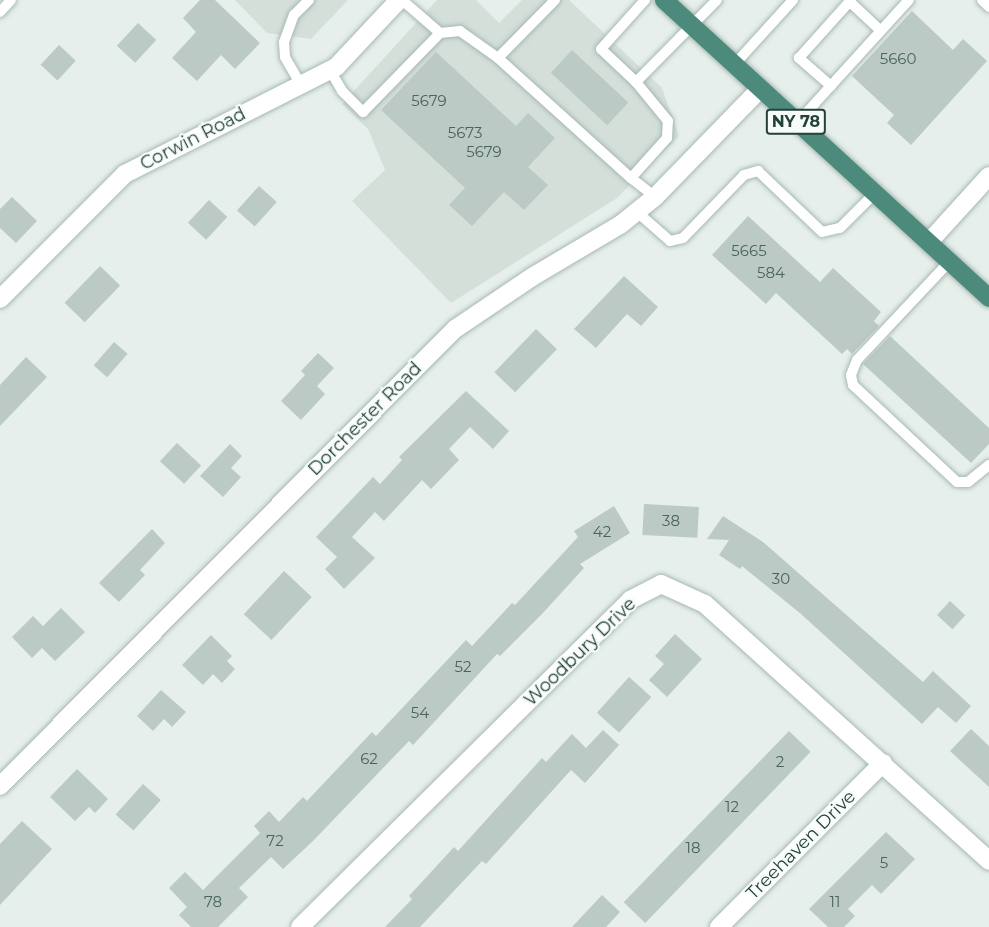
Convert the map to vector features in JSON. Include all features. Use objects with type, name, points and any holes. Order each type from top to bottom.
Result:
[{"type":"highway","name":"NY 78","points":[[664,0],[989,298]]},
{"type":"street","name":"Corwin Road","points":[[0,299],[125,174],[330,70],[401,0]]},
{"type":"street","name":"Dorchester Road","points":[[0,786],[455,329],[637,212],[655,197],[760,89]]},
{"type":"street","points":[[929,242],[989,176]]},
{"type":"street","name":"Woodbury Drive","points":[[300,927],[630,600],[662,584],[705,604],[989,861]]},
{"type":"street","name":"Treehaven Drive","points":[[719,927],[883,763]]},
{"type":"lane","points":[[0,12],[11,0]]},
{"type":"lane","points":[[301,85],[285,57],[284,42],[294,15],[309,0]]},
{"type":"lane","points":[[401,0],[440,33]]},
{"type":"lane","points":[[498,58],[555,0]]},
{"type":"lane","points":[[631,178],[666,138],[668,121],[636,82],[601,49],[645,0]]},
{"type":"lane","points":[[636,82],[693,27],[717,0]]},
{"type":"lane","points":[[734,64],[793,0]]},
{"type":"lane","points":[[797,123],[909,0]]},
{"type":"lane","points":[[982,0],[989,7]]},
{"type":"lane","points":[[831,87],[799,58],[850,1],[881,31]]},
{"type":"lane","points":[[330,70],[342,91],[363,112],[440,33],[460,31],[498,58],[655,197]]},
{"type":"lane","points":[[637,212],[670,241],[683,238],[744,175],[758,171],[822,231],[840,228],[875,193]]},
{"type":"lane","points":[[950,261],[857,360],[850,375],[853,385],[957,482],[968,482],[989,465]]},
{"type":"shaded area","points":[[235,0],[348,0],[311,39],[267,33]]},
{"type":"shaded area","points":[[437,0],[476,0],[499,23],[522,0],[569,0],[662,88],[679,136],[617,198],[451,303],[352,201],[385,170],[368,129],[342,104]]},
{"type":"building","points":[[200,0],[215,0],[260,43],[235,69],[221,55],[197,81],[172,58],[196,32],[183,18]]},
{"type":"building","points":[[912,11],[953,50],[963,39],[987,61],[911,145],[887,123],[894,115],[852,76]]},
{"type":"building","points":[[138,23],[156,40],[135,63],[117,46]]},
{"type":"building","points":[[59,45],[76,61],[57,80],[41,65]]},
{"type":"building","points":[[572,50],[628,103],[607,125],[551,73]]},
{"type":"building","points":[[436,52],[516,126],[528,113],[555,138],[528,167],[548,185],[524,210],[504,192],[472,226],[449,205],[465,188],[381,110]]},
{"type":"building","points":[[259,186],[277,202],[255,227],[237,211]]},
{"type":"building","points":[[12,197],[37,221],[16,243],[0,228],[0,209]]},
{"type":"building","points":[[209,200],[227,217],[206,240],[188,223]]},
{"type":"building","points":[[748,216],[820,282],[833,268],[881,312],[874,321],[879,326],[852,354],[847,349],[842,354],[776,293],[766,304],[712,255]]},
{"type":"building","points":[[100,266],[120,285],[85,322],[65,303]]},
{"type":"building","points":[[624,276],[658,307],[641,326],[627,314],[596,348],[574,329]]},
{"type":"building","points":[[536,329],[557,349],[515,392],[494,372]]},
{"type":"building","points":[[890,336],[989,428],[989,444],[971,463],[863,364]]},
{"type":"building","points":[[114,342],[128,354],[107,377],[94,365]]},
{"type":"building","points":[[318,353],[334,368],[317,386],[325,394],[301,420],[281,401],[305,375],[301,371]]},
{"type":"building","points":[[26,357],[47,377],[0,426],[0,385]]},
{"type":"building","points":[[466,391],[509,431],[493,449],[470,427],[449,449],[459,460],[431,489],[422,480],[384,521],[375,512],[352,537],[375,558],[344,589],[325,569],[337,557],[316,537],[373,477],[380,484],[402,460],[399,457]]},
{"type":"building","points":[[177,443],[201,466],[184,484],[160,461]]},
{"type":"building","points":[[230,444],[242,456],[231,468],[241,477],[223,497],[200,476]]},
{"type":"building","points":[[644,504],[699,507],[697,538],[642,535]]},
{"type":"building","points":[[614,506],[630,533],[580,564],[584,568],[542,614],[500,656],[497,654],[413,745],[409,741],[313,841],[283,869],[271,857],[239,888],[248,897],[218,927],[191,927],[179,915],[187,907],[169,888],[185,872],[203,890],[260,833],[254,826],[269,811],[279,822],[303,797],[307,801],[372,732],[376,736],[466,640],[472,646],[512,603],[515,605],[578,537],[574,531]]},
{"type":"building","points":[[723,516],[763,542],[923,682],[933,671],[971,706],[956,723],[938,707],[922,724],[801,614],[742,566],[740,569],[719,555],[729,540],[707,539]]},
{"type":"building","points":[[152,529],[165,543],[140,570],[145,575],[119,602],[99,583]]},
{"type":"building","points":[[284,571],[312,597],[272,640],[244,614]]},
{"type":"building","points":[[950,601],[965,615],[952,629],[937,615]]},
{"type":"building","points":[[61,608],[85,632],[55,661],[42,648],[32,658],[12,637],[33,616],[43,626]]},
{"type":"building","points":[[675,634],[702,659],[667,697],[649,680],[664,664],[655,656]]},
{"type":"building","points":[[211,635],[232,656],[227,661],[235,669],[222,683],[213,674],[203,685],[182,665]]},
{"type":"building","points":[[629,677],[651,697],[619,733],[597,713]]},
{"type":"building","points":[[161,690],[186,712],[172,727],[164,719],[153,731],[137,716]]},
{"type":"building","points":[[971,729],[989,746],[989,787],[950,751]]},
{"type":"building","points":[[603,730],[619,745],[585,783],[571,770],[486,864],[482,861],[420,927],[385,927],[412,899],[409,896],[454,847],[458,851],[542,758],[546,762],[572,734],[586,748]]},
{"type":"building","points":[[789,731],[811,752],[645,923],[624,902]]},
{"type":"building","points":[[77,769],[108,799],[95,813],[89,807],[75,821],[50,797]]},
{"type":"building","points":[[143,784],[161,800],[133,831],[116,814]]},
{"type":"building","points":[[22,821],[52,849],[0,905],[0,844]]},
{"type":"building","points":[[886,832],[915,859],[881,894],[872,885],[848,909],[855,916],[844,927],[828,927],[809,909]]},
{"type":"building","points":[[602,895],[620,912],[606,927],[572,927]]}]
